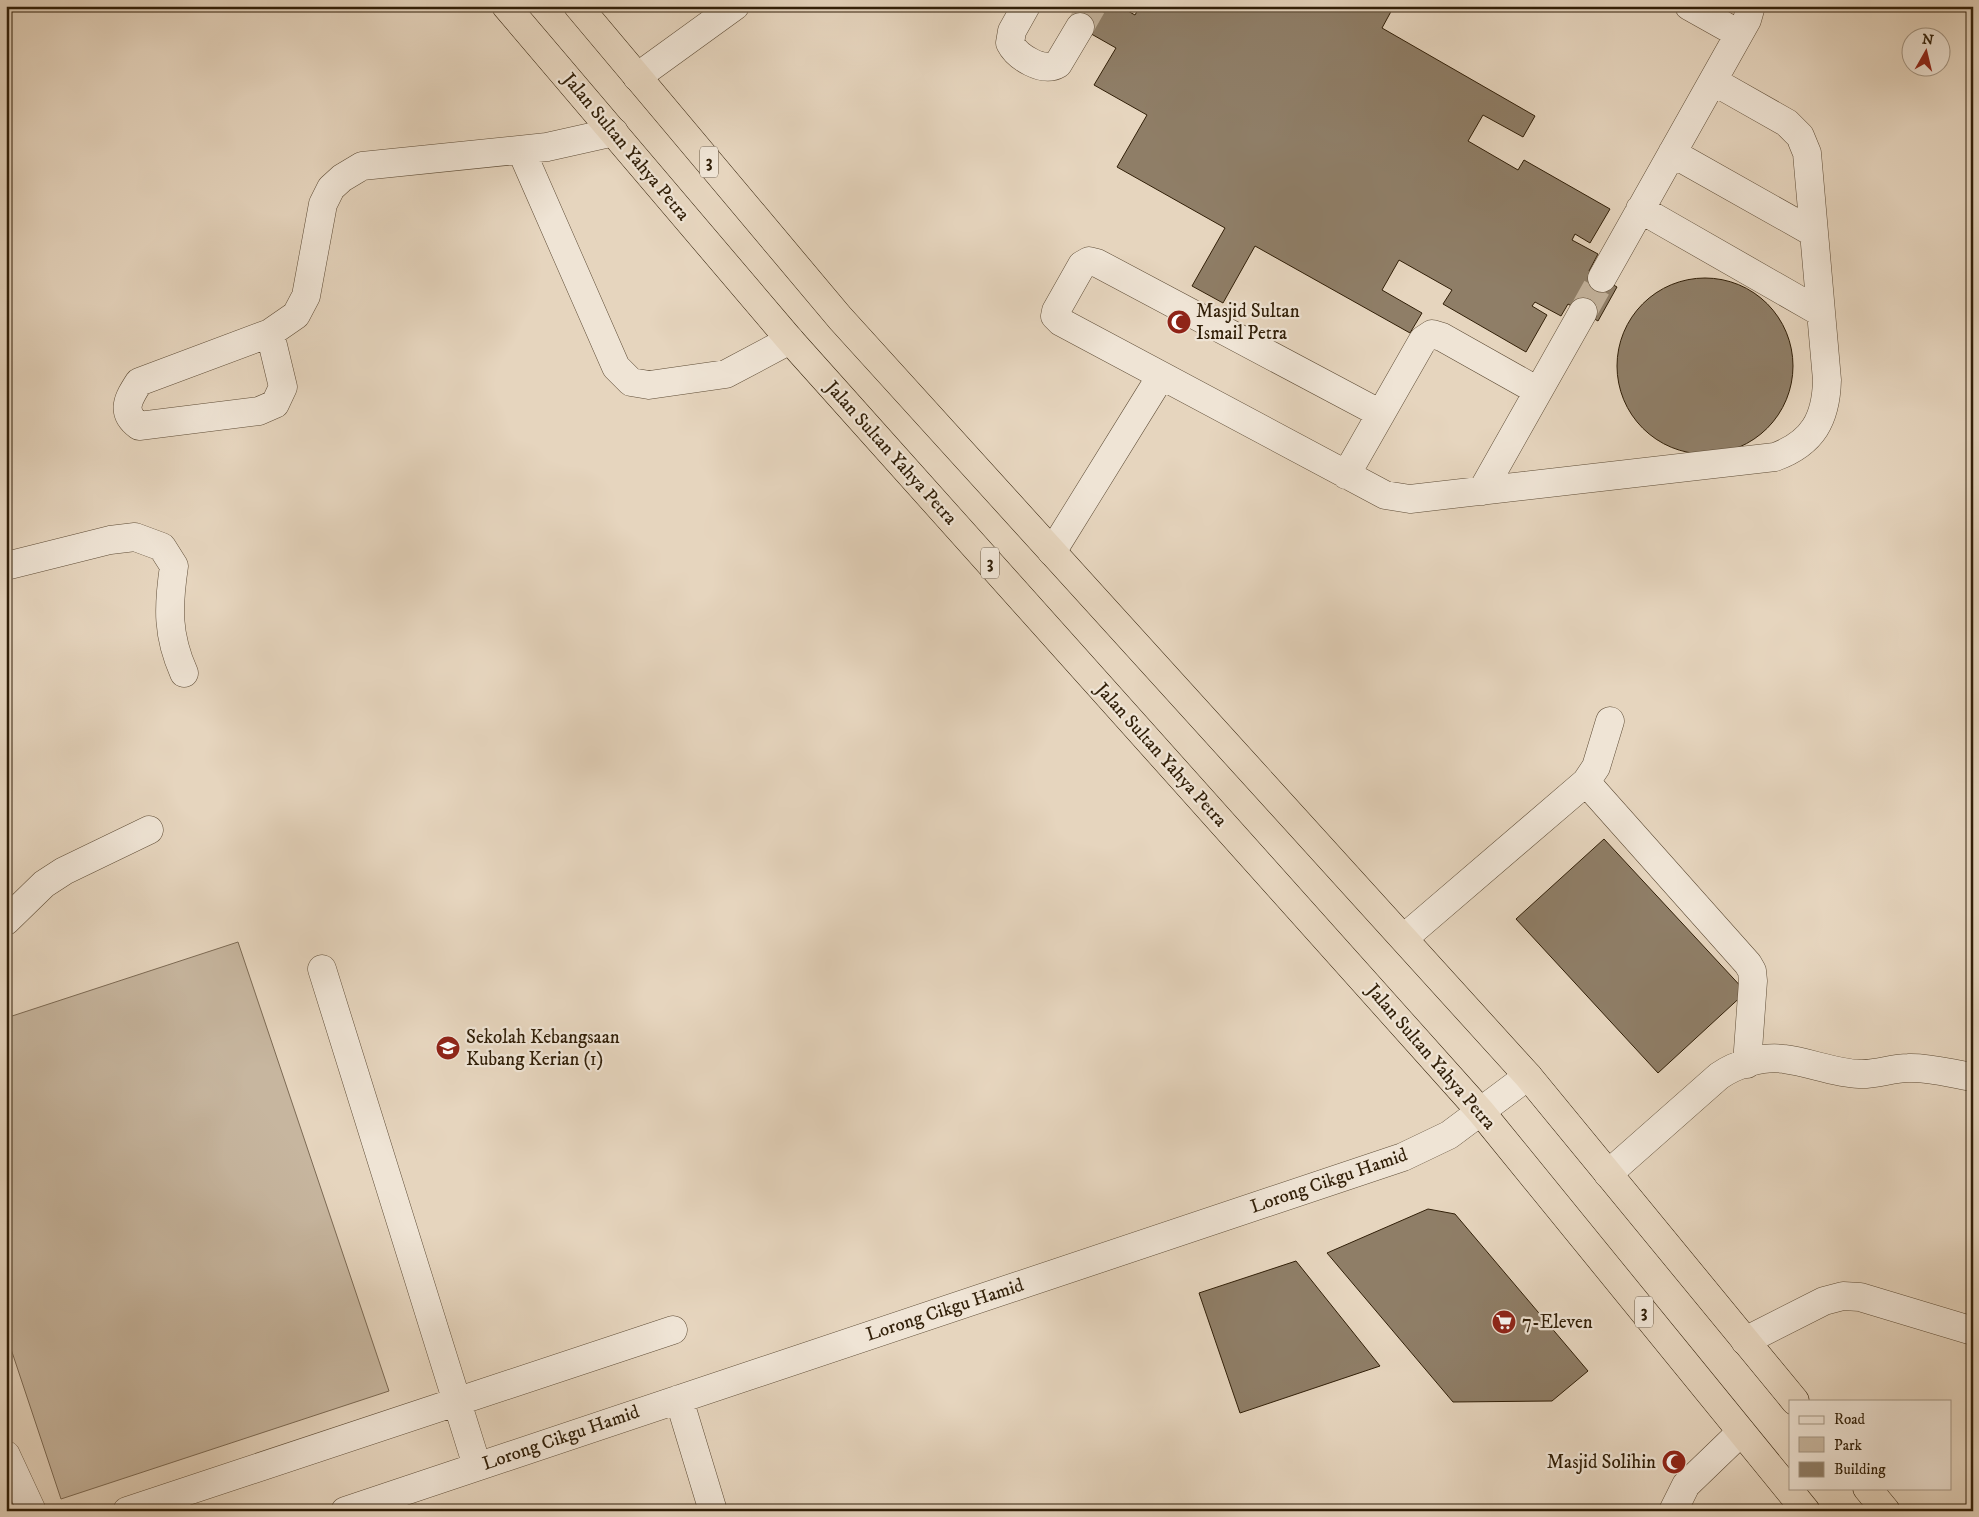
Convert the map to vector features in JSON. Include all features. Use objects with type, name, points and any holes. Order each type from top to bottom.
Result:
[{"type":"highway","name":"Jalan Sultan Yahya Petra","points":[[506,6],[790,340],[1481,1112],[1806,1511]]},
{"type":"highway","name":"3","points":[[578,6],[840,318],[1528,1076],[1794,1400]]},
{"type":"highway","points":[[1870,1490],[1886,1511]]},
{"type":"street","points":[[637,77],[735,6]]},
{"type":"street","points":[[1026,6],[1012,31],[1010,43],[1016,52],[1040,66],[1053,67],[1058,64],[1080,27]]},
{"type":"street","points":[[1690,6],[1739,34]]},
{"type":"street","points":[[1602,278],[1747,20],[1751,6]]},
{"type":"street","points":[[1381,414],[1097,263],[1089,261],[1082,265],[1058,307],[1055,316],[1057,320],[1385,496],[1410,499],[1761,459],[1789,452],[1801,444],[1819,423],[1824,410],[1826,380],[1807,152],[1800,136],[1787,123],[1713,81]]},
{"type":"street","points":[[270,333],[283,387],[275,404],[259,411],[139,426],[131,420],[127,408],[128,398],[139,382],[270,333],[296,315],[306,296],[323,204],[331,188],[342,178],[362,166],[547,147],[614,132]]},
{"type":"street","points":[[521,150],[616,366],[631,382],[649,385],[726,374],[790,340]]},
{"type":"street","points":[[1672,153],[1814,233]]},
{"type":"street","points":[[1640,209],[1820,312]]},
{"type":"street","points":[[1482,491],[1583,312]]},
{"type":"street","points":[[1346,475],[1423,340],[1432,334],[1442,336],[1538,391]]},
{"type":"street","points":[[1052,552],[1160,376]]},
{"type":"street","points":[[6,566],[110,540],[135,537],[162,547],[174,566],[170,595],[170,625],[175,652],[184,673]]},
{"type":"street","points":[[1404,938],[1586,782],[1596,767],[1610,721]]},
{"type":"street","points":[[1586,782],[1748,964],[1752,972],[1753,981],[1747,1064]]},
{"type":"street","points":[[6,921],[44,884],[64,871],[149,830]]},
{"type":"street","points":[[322,969],[478,1466]]},
{"type":"street","points":[[1608,1174],[1719,1076],[1732,1067],[1770,1059],[1783,1059],[1855,1074],[1908,1068],[1973,1077]]},
{"type":"street","name":"Lorong Cikgu Hamid","points":[[345,1511],[1403,1157],[1449,1135],[1528,1076]]},
{"type":"street","points":[[1745,1341],[1824,1301],[1844,1296],[1860,1297],[1973,1331]]},
{"type":"street","points":[[127,1511],[673,1330]]},
{"type":"street","points":[[679,1399],[713,1511]]},
{"type":"street","points":[[1673,1511],[1686,1485],[1742,1432]]},
{"type":"street","points":[[6,1455],[32,1511]]},
{"type":"green space","points":[[238,942],[389,1391],[61,1499],[6,1334],[6,1018]]},
{"type":"building","points":[[1081,6],[1119,6],[1135,15],[1140,6],[1342,6],[1350,11],[1352,6],[1394,6],[1382,28],[1535,116],[1523,137],[1483,115],[1468,141],[1518,170],[1524,160],[1610,209],[1590,243],[1575,234],[1572,240],[1598,254],[1589,271],[1617,287],[1598,321],[1568,304],[1561,316],[1535,302],[1532,306],[1547,315],[1526,352],[1443,304],[1452,290],[1399,260],[1382,290],[1422,313],[1410,333],[1255,246],[1223,303],[1192,286],[1225,228],[1117,167],[1147,115],[1094,85],[1116,48],[1072,23]]},
{"type":"building","points":[[1696,278],[1714,278],[1747,288],[1773,310],[1783,324],[1789,340],[1793,366],[1789,392],[1783,408],[1761,434],[1747,444],[1731,450],[1714,454],[1696,454],[1663,444],[1637,422],[1627,408],[1621,392],[1617,375],[1617,357],[1627,324],[1649,298],[1663,288],[1679,282]]},
{"type":"building","points":[[1604,839],[1746,992],[1658,1073],[1516,919]]},
{"type":"building","points":[[1428,1209],[1455,1214],[1588,1371],[1552,1401],[1453,1402],[1327,1253]]},
{"type":"building","points":[[1296,1261],[1380,1366],[1240,1413],[1199,1293]]},
{"type":"tunnel","points":[[1080,27],[1092,6]]},
{"type":"tunnel","points":[[1583,312],[1602,278]]},
{"type":"place","name":"Masjid Sultan Ismail Petra","points":[[1179,322]]},
{"type":"place","name":"Sekolah Kebangsaan Kubang Kerian (1)","points":[[448,1048]]},
{"type":"place","name":"7-Eleven","points":[[1504,1322]]},
{"type":"place","name":"Masjid Solihin","points":[[1674,1462]]}]
